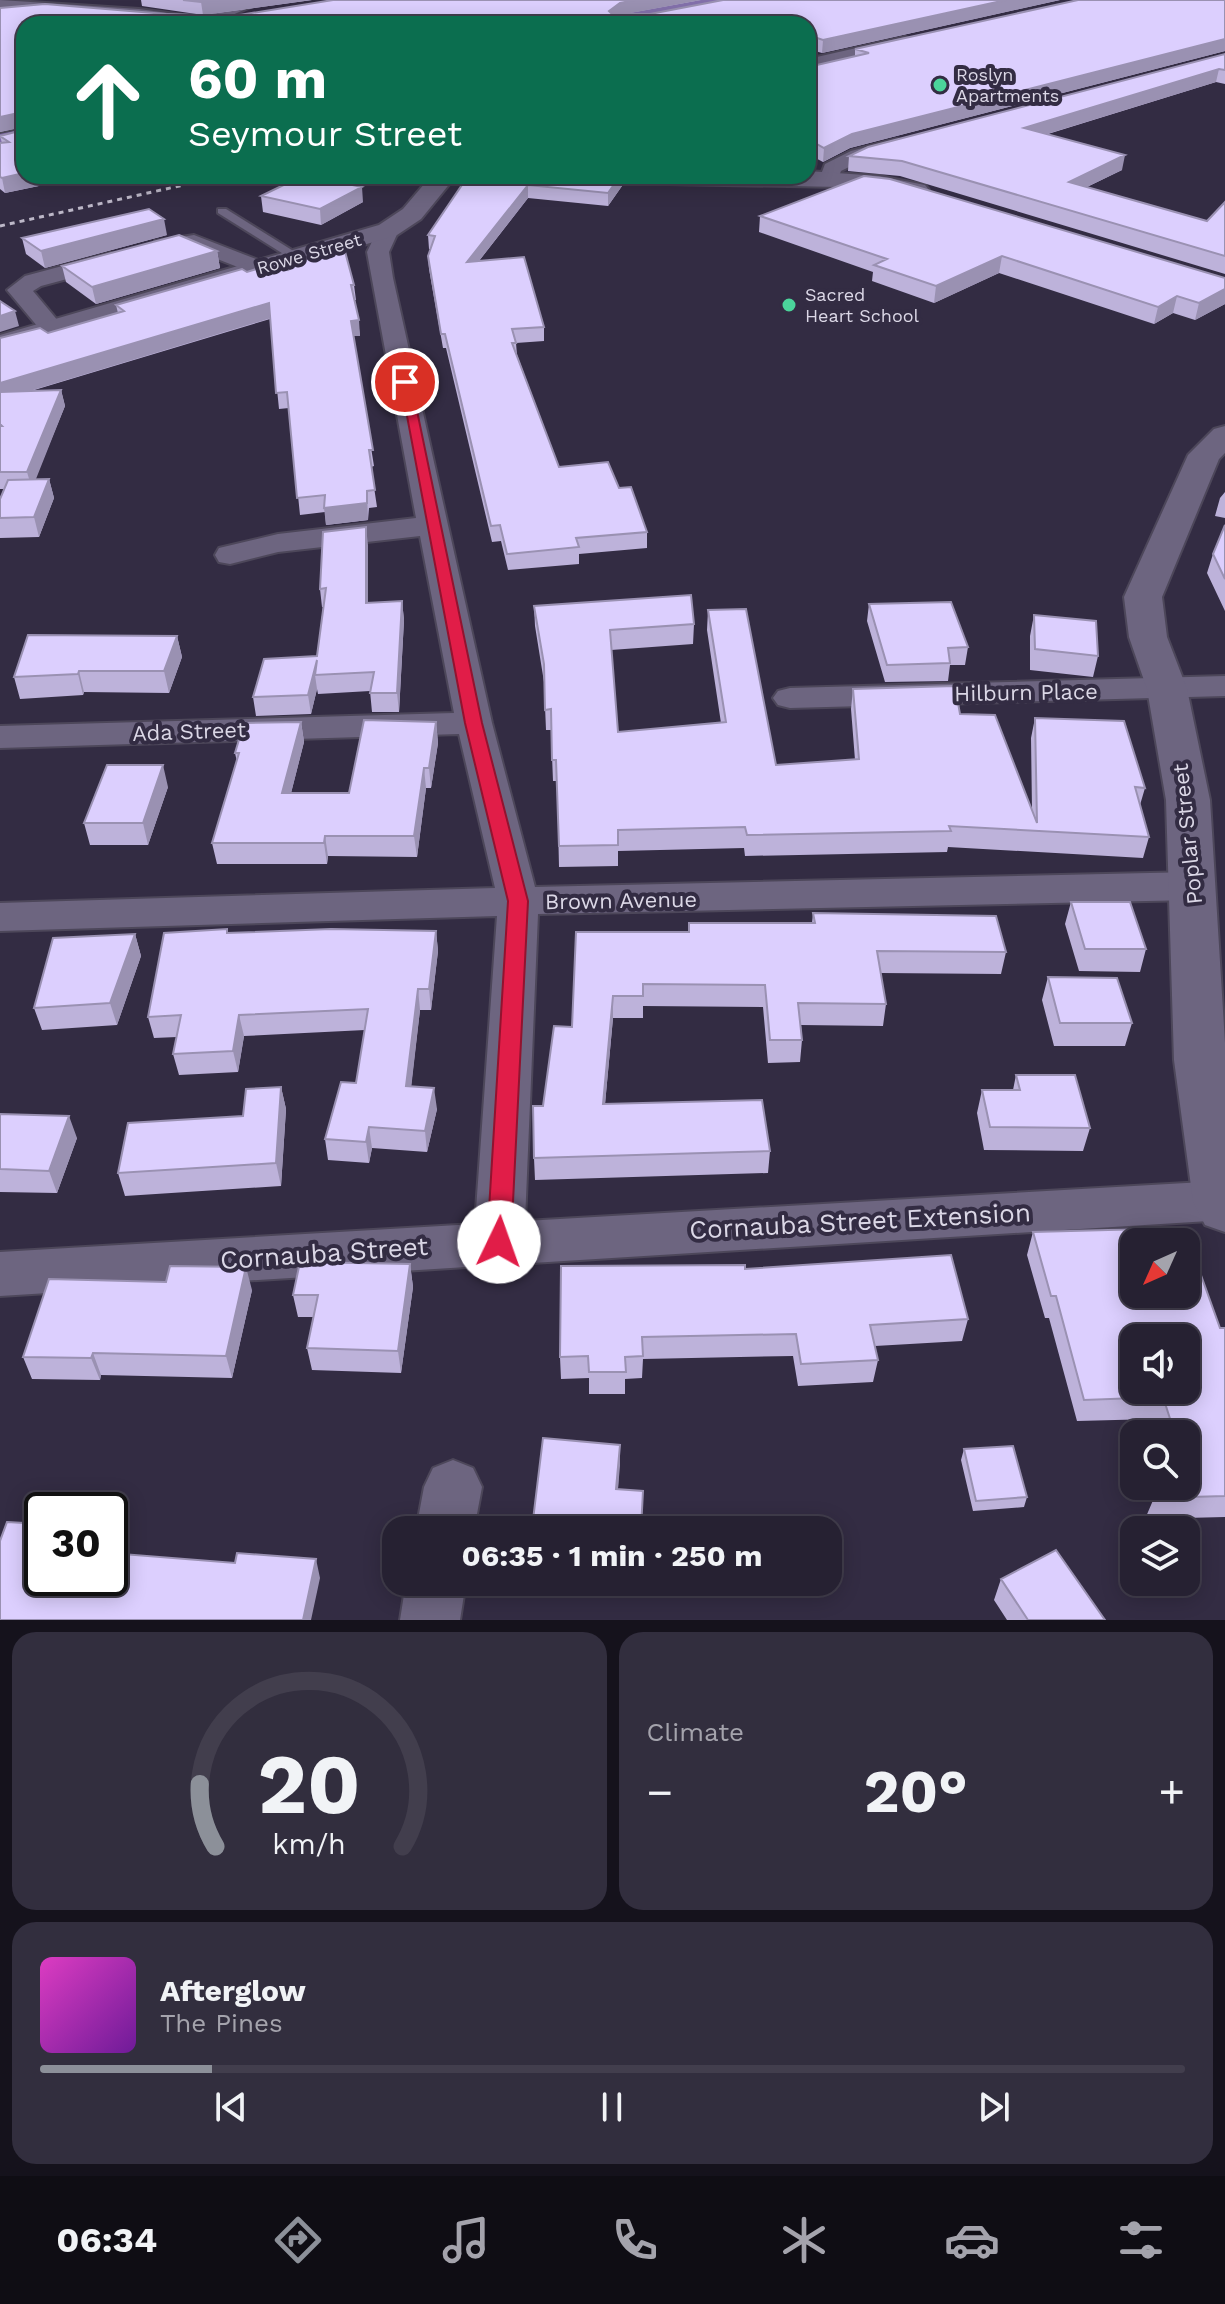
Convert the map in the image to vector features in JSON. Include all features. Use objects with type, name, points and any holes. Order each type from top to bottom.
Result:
[{"type":"main road","points":[[636,16],[718,2]]},
{"type":"main road","points":[[656,16],[718,2]]},
{"type":"street","points":[[0,4],[74,7],[142,16]]},
{"type":"street","points":[[230,16],[258,8]]},
{"type":"street","points":[[816,62],[917,39]]},
{"type":"street","points":[[830,177],[832,168],[858,155],[919,139]]},
{"type":"street","points":[[816,177],[891,184],[940,197]]},
{"type":"street","points":[[437,184],[412,214],[388,230],[378,252],[474,723],[518,901],[499,1242]]},
{"type":"street","name":"Rowe Street","points":[[0,344],[388,230]]},
{"type":"street","points":[[52,328],[19,290],[33,281],[182,241],[194,242],[258,268]]},
{"type":"street","name":"Poplar Street","points":[[1223,1204],[1200,1060],[1188,800],[1167,689],[1148,637],[1143,597],[1204,455],[1225,436]]},
{"type":"street","points":[[230,555],[278,543],[434,525]]},
{"type":"street","name":"Hilburn Place","points":[[790,698],[1225,686]]},
{"type":"street","name":"Ada Street","points":[[0,737],[474,723]]},
{"type":"street","name":"Brown Avenue","points":[[0,917],[134,916],[518,901],[1194,886]]},
{"type":"street","name":"Cornauba Street Extension","points":[[499,1242],[1223,1204]]},
{"type":"street","name":"Cornauba Street","points":[[0,1274],[499,1242]]},
{"type":"street","points":[[430,1620],[434,1596]]},
{"type":"lane","points":[[222,211],[297,257]]},
{"type":"building","points":[[333,0],[635,0],[620,3],[609,11],[612,14],[650,14],[723,0],[1006,0],[823,40],[816,38],[816,16],[233,16]]},
{"type":"building","points":[[1078,0],[1225,0],[1225,39],[852,134],[824,148],[816,144],[816,65],[869,53],[855,49]]},
{"type":"building","points":[[45,4],[233,16],[16,16],[16,114],[0,117],[0,8]]},
{"type":"building","points":[[1225,54],[1225,70],[1219,69],[1024,128],[1125,155],[1069,182],[1207,221],[1225,202],[1225,256],[902,161],[849,156],[868,147]]},
{"type":"building","points":[[16,132],[16,175],[2,178],[0,143],[9,142],[0,136]]},
{"type":"building","points":[[864,176],[890,179],[1225,278],[1225,289],[1199,303],[1177,296],[1158,307],[1002,256],[936,286],[874,265],[887,259],[760,216]]},
{"type":"building","points":[[286,184],[348,184],[362,187],[320,209],[261,196]]},
{"type":"building","points":[[463,184],[614,184],[608,193],[528,185],[467,262],[524,257],[544,327],[512,329],[516,343],[512,343],[559,467],[608,462],[619,488],[631,487],[647,532],[576,538],[579,547],[507,554],[500,525],[491,526],[445,334],[441,334],[428,256],[435,236],[428,235]]},
{"type":"building","points":[[149,209],[164,219],[41,251],[22,238]]},
{"type":"building","points":[[179,235],[217,251],[92,287],[62,266]]},
{"type":"building","points":[[343,244],[354,285],[351,285],[359,320],[351,321],[373,450],[369,450],[375,490],[367,491],[367,503],[324,508],[325,495],[297,498],[287,392],[276,393],[269,303],[0,383],[0,338],[40,328],[48,333],[124,311],[116,305],[242,269],[247,272],[275,263],[288,270],[315,252]]},
{"type":"building","points":[[0,301],[15,311],[0,316]]},
{"type":"building","points":[[61,390],[27,472],[0,472],[0,392]]},
{"type":"building","points":[[49,479],[34,517],[0,518],[0,499],[8,480]]},
{"type":"building","points":[[1225,525],[1225,579],[1213,554]]},
{"type":"building","points":[[366,527],[366,603],[402,601],[397,693],[370,693],[374,672],[315,675],[317,660],[308,695],[253,697],[264,659],[317,656],[326,588],[320,589],[323,532]]},
{"type":"building","points":[[691,595],[694,624],[610,630],[618,732],[726,722],[708,610],[746,609],[776,765],[859,759],[853,689],[955,686],[960,714],[995,715],[1037,823],[1035,718],[1124,721],[1145,788],[1135,787],[1149,837],[949,826],[951,831],[747,835],[745,827],[618,830],[618,845],[559,846],[551,709],[545,710],[544,664],[534,606]]},
{"type":"building","points":[[951,602],[968,647],[948,648],[950,663],[887,665],[869,604]]},
{"type":"building","points":[[1034,615],[1096,621],[1098,656],[1035,649]]},
{"type":"building","points":[[28,635],[177,636],[164,671],[79,671],[78,674],[14,677]]},
{"type":"building","points":[[364,720],[436,722],[429,768],[424,768],[414,836],[325,836],[324,843],[212,843],[239,753],[235,753],[244,723],[301,722],[282,793],[349,793]]},
{"type":"building","points":[[107,765],[163,765],[143,823],[84,823]]},
{"type":"building","points":[[1071,902],[1130,902],[1146,949],[1085,949]]},
{"type":"building","points":[[813,913],[996,916],[1006,952],[877,951],[886,1004],[798,1003],[802,1040],[770,1040],[765,985],[643,984],[643,996],[613,996],[603,1104],[762,1100],[770,1151],[534,1158],[533,1106],[543,1106],[554,1026],[572,1027],[576,932],[689,932],[689,923],[815,923]]},
{"type":"building","points":[[227,929],[227,933],[331,929],[436,931],[429,989],[418,989],[406,1086],[434,1088],[425,1131],[369,1127],[366,1142],[325,1139],[341,1082],[356,1083],[368,1009],[239,1015],[233,1051],[173,1054],[181,1015],[148,1017],[164,933]]},
{"type":"building","points":[[135,934],[110,1003],[34,1008],[53,938]]},
{"type":"building","points":[[1048,977],[1117,978],[1132,1023],[1060,1023]]},
{"type":"building","points":[[1016,1075],[1075,1075],[1090,1128],[990,1127],[982,1090],[1020,1090]]},
{"type":"building","points":[[281,1087],[276,1163],[118,1173],[128,1123],[243,1116],[246,1089]]},
{"type":"building","points":[[0,1114],[69,1116],[49,1171],[0,1169]]},
{"type":"building","points":[[1120,1230],[1120,1308],[1200,1308],[1200,1272],[1220,1328],[1225,1328],[1225,1496],[1200,1497],[1200,1420],[1170,1420],[1165,1404],[1200,1404],[1200,1324],[1120,1324],[1120,1399],[1084,1400],[1056,1296],[1051,1296],[1033,1232]]},
{"type":"building","points":[[951,1255],[968,1319],[870,1325],[878,1360],[801,1364],[796,1334],[642,1337],[643,1356],[625,1357],[626,1372],[589,1372],[588,1356],[560,1357],[561,1266],[745,1265],[745,1269]]},
{"type":"building","points":[[300,1262],[410,1264],[398,1351],[307,1348],[318,1295],[293,1295]]},
{"type":"building","points":[[170,1266],[246,1267],[226,1356],[93,1353],[91,1358],[23,1357],[49,1279],[166,1282]]},
{"type":"building","points":[[543,1438],[620,1445],[616,1489],[643,1491],[642,1516],[533,1516]]},
{"type":"building","points":[[1013,1446],[1027,1497],[976,1501],[964,1449]]},
{"type":"building","points":[[7,1522],[24,1523],[24,1596],[128,1596],[128,1554],[235,1563],[237,1553],[316,1559],[303,1620],[0,1620],[0,1541]]},
{"type":"building","points":[[1056,1550],[1105,1620],[1028,1620],[1001,1579]]},
{"type":"railway","points":[[0,226],[188,184]]},
{"type":"place","name":"Roslyn Apartments","points":[[940,85]]},
{"type":"place","name":"Sacred Heart School","points":[[789,305]]},
{"type":"route","points":[[405,382],[474,723],[518,901],[499,1242]]}]
